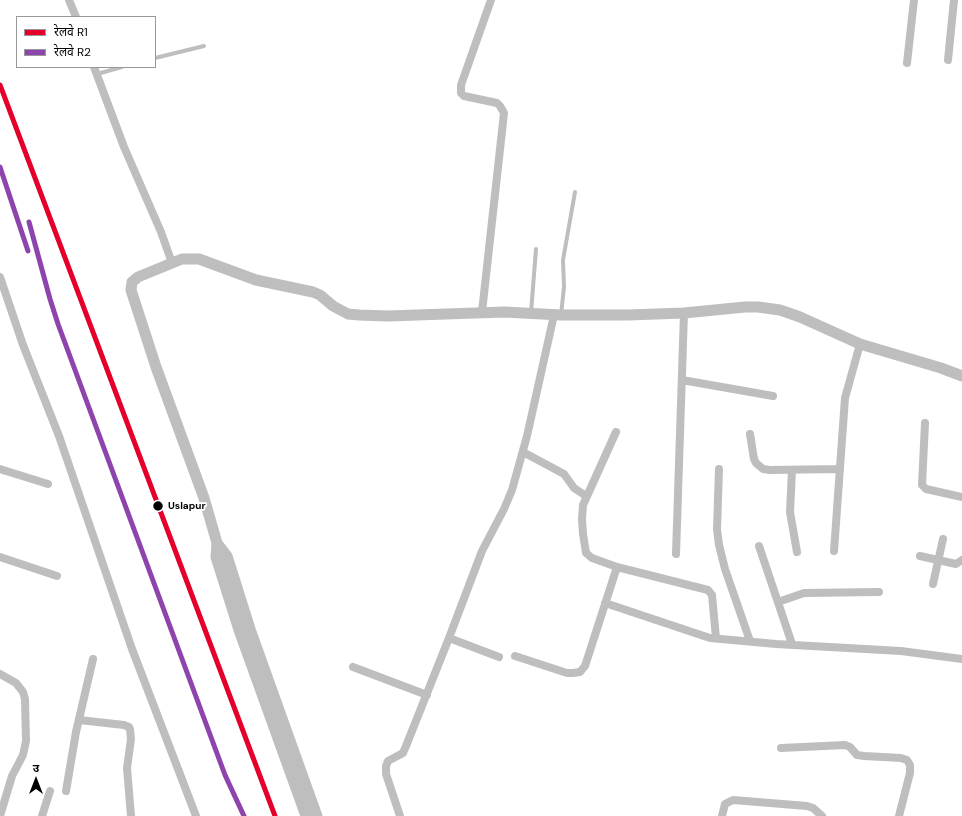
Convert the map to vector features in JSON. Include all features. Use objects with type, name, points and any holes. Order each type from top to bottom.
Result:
[{"type":"street","points":[[69,0],[76,16]]},
{"type":"street","points":[[482,312],[504,113],[497,103],[464,96],[461,93],[461,85],[492,0]]},
{"type":"street","points":[[907,63],[914,0]]},
{"type":"street","points":[[948,60],[954,0]]},
{"type":"street","points":[[95,70],[124,147],[161,232],[177,261]]},
{"type":"street","points":[[306,816],[245,631],[228,556],[217,543],[204,498],[156,367],[131,290],[132,282],[138,277],[177,261],[199,259],[256,280],[313,292],[320,295],[333,306],[348,314],[359,315],[388,316],[482,312],[558,315],[684,313],[745,306],[780,310],[800,317],[860,344],[941,368],[962,376]]},
{"type":"street","points":[[0,277],[23,345],[60,436],[132,649],[196,816]]},
{"type":"street","points":[[676,554],[684,313]]},
{"type":"street","points":[[400,816],[386,774],[386,766],[388,761],[403,753],[427,695],[482,551],[504,509],[512,490],[558,315]]},
{"type":"street","points":[[834,551],[845,398],[860,344]]},
{"type":"street","points":[[682,380],[773,396]]},
{"type":"street","points":[[925,423],[922,485],[926,489],[962,497]]},
{"type":"street","points":[[616,432],[583,505],[582,519],[586,553],[592,558],[617,567],[707,589],[712,595],[716,638]]},
{"type":"street","points":[[750,434],[754,459],[759,466],[766,470],[840,469]]},
{"type":"street","points":[[523,452],[564,474],[574,488],[586,496]]},
{"type":"street","points":[[0,469],[48,484]]},
{"type":"street","points":[[719,469],[717,529],[719,545],[725,569],[750,641]]},
{"type":"street","points":[[792,470],[790,512],[797,552]]},
{"type":"street","points":[[933,584],[943,539]]},
{"type":"street","points":[[759,546],[792,644]]},
{"type":"street","points":[[920,556],[956,564],[962,560]]},
{"type":"street","points":[[0,557],[57,576]]},
{"type":"street","points":[[515,656],[567,672],[580,672],[584,666],[617,567]]},
{"type":"street","points":[[778,602],[804,593],[879,592]]},
{"type":"street","points":[[605,603],[703,636],[750,641],[901,651],[962,659]]},
{"type":"street","points":[[245,631],[317,816]]},
{"type":"street","points":[[449,638],[499,657]]},
{"type":"street","points":[[66,791],[79,720],[93,660]]},
{"type":"street","points":[[353,667],[427,695]]},
{"type":"street","points":[[0,674],[16,683],[23,692],[26,741],[24,755],[14,771],[0,816]]},
{"type":"street","points":[[79,720],[124,725],[130,729],[131,739],[127,768],[131,816]]},
{"type":"street","points":[[781,748],[845,745],[850,747],[857,754],[864,756],[901,758],[907,760],[910,765],[910,773],[899,816]]},
{"type":"street","points":[[42,816],[50,791]]},
{"type":"street","points":[[722,816],[725,804],[733,800],[807,806],[817,810],[822,816]]},
{"type":"lane","points":[[156,58],[204,46]]},
{"type":"lane","points":[[95,70],[113,68]]},
{"type":"lane","points":[[558,315],[564,287],[562,265],[563,256],[575,192]]},
{"type":"lane","points":[[531,314],[536,249]]},
{"type":"rail line","name":"R1","points":[[0,85],[275,816]]},
{"type":"rail line","name":"R2","points":[[0,167],[28,251]]},
{"type":"rail line","name":"R2","points":[[29,222],[58,324],[225,775],[244,816]]},
{"type":"place","name":"Uslapur","points":[[158,506]]}]
